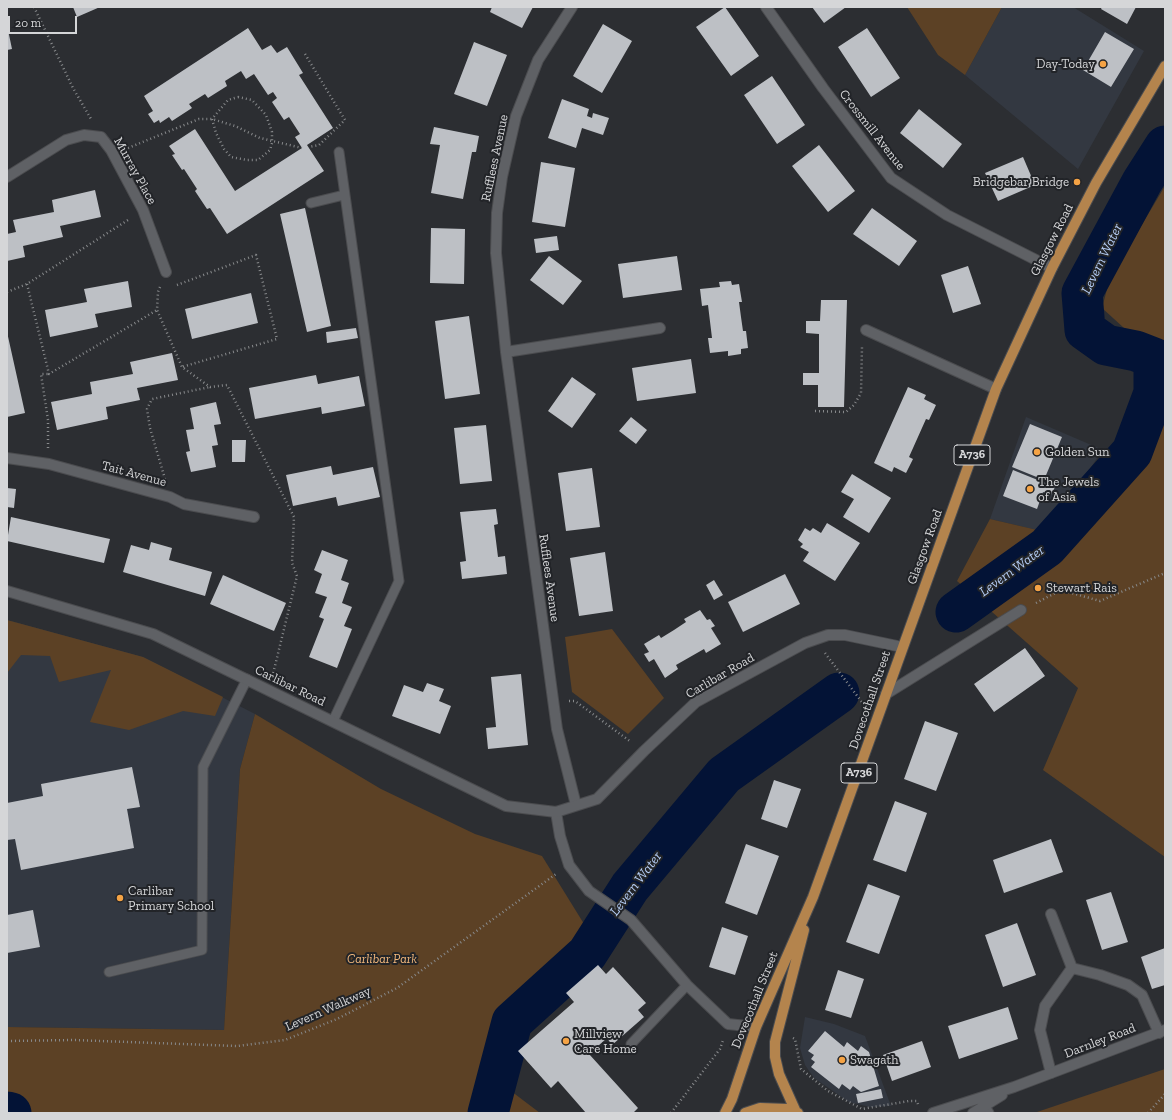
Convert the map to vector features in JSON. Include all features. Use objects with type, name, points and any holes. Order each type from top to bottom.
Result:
[{"type":"main road","name":"Glasgow Road","points":[[902,647],[996,389],[1052,268],[1096,184],[1165,66]]},
{"type":"main road","name":"Dovecothall Street","points":[[725,1113],[732,1099],[756,1027],[813,897],[902,647]]},
{"type":"main road","name":"Dovecothall Street","points":[[797,1112],[779,1074],[775,1057],[776,1034],[813,897]]},
{"type":"main road","points":[[745,1113],[760,1108],[786,1109],[797,1112]]},
{"type":"street","name":"Rufflees Avenue","points":[[572,7],[538,60],[516,116],[502,177],[497,214],[496,253],[506,352],[553,701],[557,728],[576,806]]},
{"type":"street","name":"Crossmill Avenue","points":[[766,7],[823,88],[891,178],[947,215],[1052,268]]},
{"type":"street","name":"Murray Place","points":[[7,177],[66,140],[84,135],[101,136],[143,210],[166,272]]},
{"type":"street","points":[[506,352],[660,328]]},
{"type":"street","points":[[866,330],[996,389]]},
{"type":"street","name":"Tait Avenue","points":[[7,458],[49,464],[170,497],[184,504],[254,517]]},
{"type":"street","name":"Carlibar Road","points":[[7,591],[153,634],[506,806],[556,812],[597,798],[696,702],[805,643],[828,636],[845,636],[902,647]]},
{"type":"street","points":[[886,694],[1021,610]]},
{"type":"street","points":[[556,812],[560,836],[569,865],[589,891],[631,920],[687,986],[728,1024],[756,1027]]},
{"type":"street","points":[[1051,914],[1072,968]]},
{"type":"street","name":"Darnley Road","points":[[933,1113],[1014,1087],[1052,1073],[1162,1032],[1142,995],[1128,986],[1100,975],[1072,968],[1045,1006],[1040,1030],[1052,1073]]},
{"type":"street","name":"Darnley Road","points":[[974,1113],[987,1109],[1014,1087]]},
{"type":"lane","points":[[333,721],[398,581],[338,152]]},
{"type":"lane","points":[[311,203],[344,195]]},
{"type":"lane","points":[[109,972],[202,950],[203,767],[247,679]]},
{"type":"lane","points":[[631,1044],[687,986]]},
{"type":"path","points":[[34,7],[73,88],[101,136]]},
{"type":"path","points":[[304,54],[345,120],[319,145],[309,147]]},
{"type":"path","points":[[238,97],[252,100],[266,115],[272,132],[270,150],[258,160],[247,160],[232,156],[224,149],[212,119],[228,100],[238,97]]},
{"type":"path","points":[[113,155],[199,119],[212,119],[234,126],[272,142],[302,148]]},
{"type":"path","points":[[7,292],[27,284],[143,210]]},
{"type":"path","points":[[172,287],[256,255],[277,339],[182,367]]},
{"type":"path","points":[[27,284],[49,374]]},
{"type":"path","points":[[165,290],[158,292],[157,310],[182,367],[210,387]]},
{"type":"path","points":[[49,464],[48,420],[41,374],[49,374],[157,310]]},
{"type":"path","points":[[815,411],[846,412],[854,405],[861,393],[862,347],[866,330]]},
{"type":"path","points":[[170,497],[150,428],[147,409],[152,399],[227,385],[294,517],[292,563],[297,576],[269,690]]},
{"type":"path","points":[[1021,610],[1061,590],[1100,601],[1165,573]]},
{"type":"path","points":[[815,639],[876,722]]},
{"type":"path","points":[[553,701],[575,701],[644,751]]},
{"type":"path","name":"Levern Walkway","points":[[7,1041],[73,1040],[237,1046],[285,1040],[337,1019],[397,988],[569,865]]},
{"type":"path","points":[[671,1113],[720,1049],[728,1024]]},
{"type":"path","points":[[776,1034],[795,1039],[801,1069],[820,1086],[862,1109],[917,1100],[919,1107]]},
{"type":"path","points":[[1148,1113],[1165,1094]]},
{"type":"shaded area","points":[[1002,7],[1073,7],[1144,51],[1078,169],[965,75]]},
{"type":"shaded area","points":[[1026,417],[1103,450],[1045,532],[990,519]]},
{"type":"shaded area","name":"Carlibar Primary School","points":[[7,620],[143,657],[255,714],[240,769],[224,1030],[7,1027]]},
{"type":"shaded area","points":[[805,1017],[834,1024],[865,1036],[891,1106],[870,1107],[849,1102],[814,1078],[805,1065],[800,1048]]},
{"type":"green space","points":[[907,7],[1002,7],[965,75],[938,55]]},
{"type":"green space","points":[[1165,186],[1165,857],[1043,770],[1078,688],[957,581],[990,519],[1076,539],[1145,438],[1157,358],[1102,308],[1110,278]]},
{"type":"green space","points":[[7,620],[143,657],[223,697],[215,716],[183,711],[129,730],[90,722],[111,670],[59,682],[50,656],[21,655],[7,673]]},
{"type":"green space","points":[[612,629],[664,698],[628,734],[572,692],[565,637]]},
{"type":"green space","name":"Carlibar Park","points":[[255,714],[381,789],[475,834],[542,856],[602,953],[525,1028],[503,1085],[540,1113],[7,1113],[7,1027],[224,1030],[240,769]]},
{"type":"green space","points":[[1165,1069],[1165,1113],[1034,1113]]},
{"type":"building","points":[[73,7],[100,7],[77,17]]},
{"type":"building","points":[[492,7],[533,7],[522,28],[490,12]]},
{"type":"building","points":[[725,7],[759,56],[731,76],[696,27]]},
{"type":"building","points":[[812,7],[846,7],[824,23]]},
{"type":"building","points":[[1102,7],[1136,7],[1127,24],[1101,9]]},
{"type":"building","points":[[603,24],[632,41],[602,93],[573,76]]},
{"type":"building","points":[[7,25],[12,49],[7,50]]},
{"type":"building","points":[[248,28],[262,50],[271,45],[277,53],[287,47],[303,73],[299,75],[333,128],[307,145],[324,171],[227,234],[210,208],[207,209],[195,191],[197,189],[184,169],[182,170],[172,155],[175,154],[169,146],[195,129],[235,191],[302,148],[295,137],[300,134],[289,117],[284,120],[272,102],[277,98],[273,92],[268,95],[254,74],[246,79],[241,71],[225,81],[227,86],[208,98],[205,94],[189,104],[192,108],[172,121],[169,117],[160,123],[159,120],[154,123],[148,114],[153,111],[144,96]]},
{"type":"building","points":[[867,28],[900,78],[871,97],[838,47]]},
{"type":"building","points":[[1105,32],[1134,49],[1111,87],[1083,70]]},
{"type":"building","points":[[474,42],[507,55],[487,106],[454,94]]},
{"type":"building","points":[[772,76],[805,125],[777,144],[744,95]]},
{"type":"building","points":[[562,99],[589,109],[587,116],[592,118],[593,113],[609,118],[603,135],[582,128],[576,148],[548,138]]},
{"type":"building","points":[[919,109],[962,144],[943,168],[900,133]]},
{"type":"building","points":[[434,127],[479,136],[476,152],[472,152],[463,199],[431,193],[440,145],[430,144]]},
{"type":"building","points":[[819,145],[855,191],[828,212],[792,166]]},
{"type":"building","points":[[1023,157],[1035,185],[998,201],[985,173]]},
{"type":"building","points":[[541,162],[575,168],[565,227],[532,222]]},
{"type":"building","points":[[95,190],[101,217],[60,226],[63,237],[23,246],[25,257],[7,261],[7,234],[16,232],[13,220],[54,212],[52,200]]},
{"type":"building","points":[[305,208],[331,326],[307,332],[280,214]]},
{"type":"building","points":[[872,208],[917,241],[899,266],[853,234]]},
{"type":"building","points":[[431,228],[465,229],[464,284],[430,283]]},
{"type":"building","points":[[557,236],[559,250],[536,253],[534,239]]},
{"type":"building","points":[[549,256],[582,281],[563,305],[530,280]]},
{"type":"building","points":[[677,256],[682,290],[623,298],[618,264]]},
{"type":"building","points":[[968,266],[981,304],[953,313],[941,275]]},
{"type":"building","points":[[128,281],[132,307],[95,314],[98,327],[50,337],[45,310],[87,302],[84,289]]},
{"type":"building","points":[[731,281],[732,285],[739,284],[742,302],[739,302],[741,317],[743,331],[746,331],[748,348],[741,349],[741,354],[728,356],[728,351],[710,353],[708,338],[712,338],[708,305],[702,306],[700,289],[720,287],[719,282]]},
{"type":"building","points":[[251,293],[258,323],[192,339],[185,309]]},
{"type":"building","points":[[821,300],[847,300],[844,407],[818,407],[818,385],[803,385],[803,373],[819,373],[819,334],[806,333],[806,321],[820,321]]},
{"type":"building","points":[[469,316],[480,394],[445,399],[435,321]]},
{"type":"building","points":[[356,328],[358,338],[327,343],[326,332]]},
{"type":"building","points":[[7,332],[25,413],[7,417]]},
{"type":"building","points":[[172,353],[178,380],[137,388],[140,400],[106,407],[108,419],[57,430],[51,402],[92,394],[90,382],[133,374],[130,362]]},
{"type":"building","points":[[691,359],[696,393],[637,401],[632,368]]},
{"type":"building","points":[[316,375],[318,384],[359,376],[365,406],[322,414],[321,407],[255,419],[249,388]]},
{"type":"building","points":[[572,377],[596,394],[572,428],[548,411]]},
{"type":"building","points":[[908,387],[926,395],[924,399],[936,405],[929,420],[926,419],[909,457],[913,459],[906,473],[894,467],[892,472],[874,463]]},
{"type":"building","points":[[216,402],[221,424],[214,425],[218,445],[212,446],[216,467],[191,472],[186,452],[190,451],[186,430],[194,429],[190,408]]},
{"type":"building","points":[[631,417],[647,430],[636,444],[619,431]]},
{"type":"building","name":"Golden Sun","points":[[1030,424],[1062,437],[1044,480],[1012,467]]},
{"type":"building","points":[[486,425],[492,481],[460,484],[454,428]]},
{"type":"building","points":[[232,440],[246,440],[245,462],[232,462]]},
{"type":"building","points":[[331,466],[333,475],[373,467],[380,497],[338,506],[336,497],[293,506],[286,475]]},
{"type":"building","points":[[592,468],[600,527],[566,531],[558,473]]},
{"type":"building","name":"The Jewels of Asia","points":[[1013,470],[1055,487],[1051,495],[1043,492],[1037,509],[1003,496]]},
{"type":"building","points":[[852,474],[891,498],[869,533],[843,517],[854,499],[841,492]]},
{"type":"building","points":[[7,488],[16,489],[14,508],[7,507]]},
{"type":"building","points":[[496,509],[498,524],[494,525],[498,557],[505,556],[507,574],[462,579],[460,562],[466,561],[460,512]]},
{"type":"building","points":[[11,517],[110,539],[104,563],[7,541]]},
{"type":"building","points":[[827,523],[860,543],[835,581],[803,561],[809,552],[800,547],[803,544],[798,540],[805,528],[810,531],[813,528],[821,533]]},
{"type":"building","points":[[151,542],[172,548],[169,560],[212,572],[205,596],[123,572],[131,545],[149,550]]},
{"type":"building","points":[[322,550],[348,560],[341,580],[349,583],[342,603],[352,607],[344,626],[352,629],[337,668],[309,657],[324,619],[319,617],[327,597],[315,593],[322,574],[314,570]]},
{"type":"building","points":[[605,552],[613,611],[579,616],[570,558]]},
{"type":"building","points":[[785,574],[800,604],[743,632],[728,602]]},
{"type":"building","points":[[223,575],[286,603],[274,631],[210,604]]},
{"type":"building","points":[[714,580],[723,595],[714,600],[706,585]]},
{"type":"building","points":[[700,610],[707,620],[710,619],[715,626],[711,628],[721,644],[706,653],[704,649],[676,665],[678,669],[665,678],[654,659],[649,662],[644,654],[649,652],[644,644],[659,635],[661,638],[686,622],[684,619]]},
{"type":"building","points":[[1025,648],[1045,676],[994,712],[974,684]]},
{"type":"building","points":[[521,674],[528,745],[488,749],[486,728],[496,727],[491,677]]},
{"type":"building","points":[[427,683],[444,689],[439,701],[451,706],[440,734],[392,716],[404,685],[423,692]]},
{"type":"building","points":[[925,721],[958,733],[936,791],[904,779]]},
{"type":"building","points":[[132,767],[140,807],[127,809],[134,848],[21,870],[15,839],[7,840],[7,803],[43,796],[41,784]]},
{"type":"building","points":[[774,780],[801,789],[787,828],[761,819]]},
{"type":"building","points":[[895,801],[927,813],[906,872],[873,860]]},
{"type":"building","points":[[1051,839],[1063,872],[1004,893],[993,860]]},
{"type":"building","points":[[746,844],[779,856],[757,915],[725,903]]},
{"type":"building","points":[[868,884],[900,896],[879,954],[846,942]]},
{"type":"building","points":[[1111,892],[1128,942],[1102,950],[1086,900]]},
{"type":"building","points":[[33,910],[40,947],[7,953],[7,915]]},
{"type":"building","points":[[1017,923],[1036,975],[1003,987],[985,935]]},
{"type":"building","points":[[722,927],[748,936],[735,975],[709,967]]},
{"type":"building","points":[[1165,948],[1165,985],[1152,989],[1141,957]]},
{"type":"building","name":"Millview Care Home","points":[[598,965],[606,974],[613,967],[646,1003],[638,1010],[644,1017],[612,1045],[607,1038],[589,1054],[638,1108],[633,1113],[586,1113],[558,1081],[551,1088],[518,1051],[574,1002],[566,993]]},
{"type":"building","points":[[838,970],[864,979],[851,1018],[825,1010]]},
{"type":"building","points":[[1008,1007],[1018,1039],[959,1059],[948,1026]]},
{"type":"building","name":"Swagath","points":[[825,1031],[844,1047],[847,1042],[858,1051],[861,1046],[869,1052],[879,1086],[861,1092],[853,1086],[850,1090],[842,1084],[839,1089],[811,1067],[815,1062],[811,1059],[814,1055],[808,1051]]},
{"type":"building","points":[[922,1041],[931,1067],[892,1081],[883,1055]]},
{"type":"building","points":[[881,1089],[883,1098],[858,1103],[856,1094]]},
{"type":"waterway","name":"Levern Water","points":[[956,612],[1047,547],[1132,452],[1154,393],[1154,358],[1136,351],[1106,345],[1085,330],[1082,293],[1142,182],[1165,146]]},
{"type":"waterway","name":"Levern Water","points":[[488,1113],[512,1022],[587,954],[630,887],[724,775],[839,693]]},
{"type":"waterway","name":"Levern Water","points":[[7,1112],[11,1113]]},
{"type":"place","name":"Day-Today","points":[[1103,64]]},
{"type":"place","name":"Bridgebar Bridge","points":[[1077,182]]},
{"type":"place","name":"Golden Sun","points":[[1037,452]]},
{"type":"place","name":"The Jewels of Asia","points":[[1030,489]]},
{"type":"place","name":"Stewart Rais","points":[[1038,588]]},
{"type":"place","name":"Carlibar Primary School","points":[[120,898]]},
{"type":"place","name":"Millview Care Home","points":[[566,1041]]},
{"type":"place","name":"Swagath","points":[[842,1060]]}]
